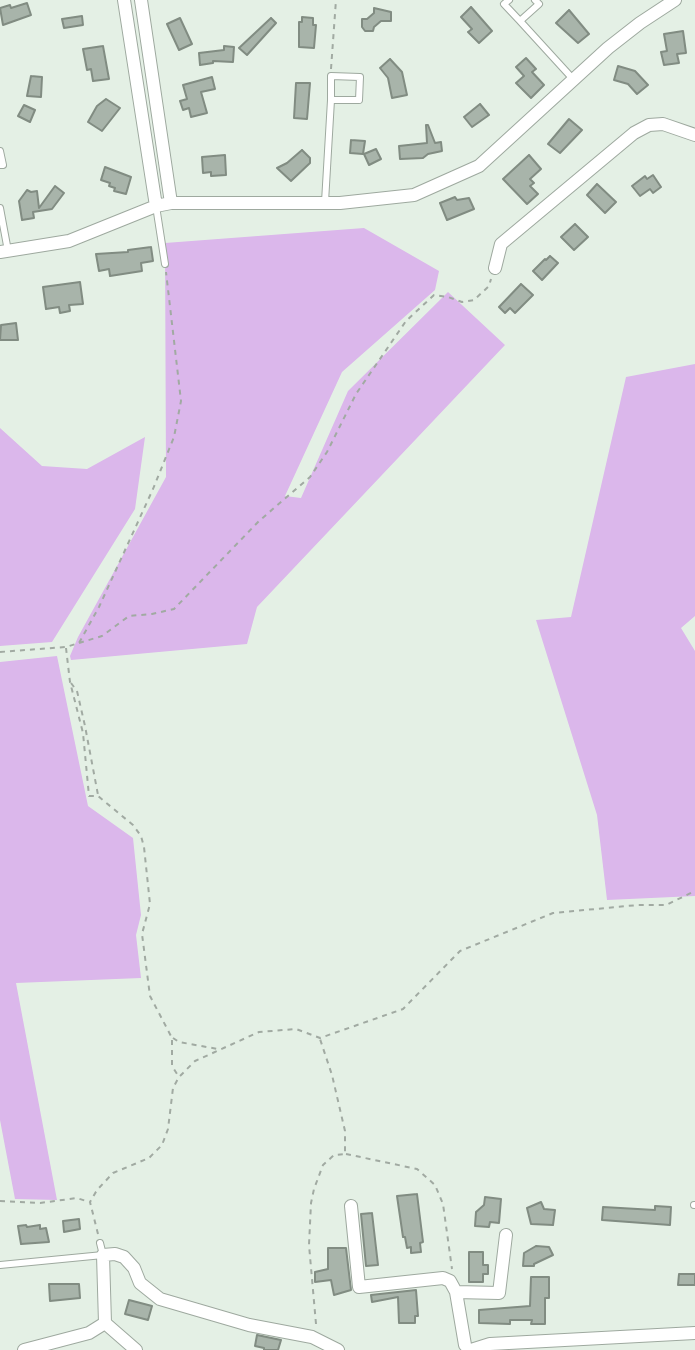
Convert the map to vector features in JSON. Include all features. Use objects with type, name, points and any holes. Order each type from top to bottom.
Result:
[{"type":"street","points":[[124,0],[156,206]]},
{"type":"street","points":[[141,0],[171,203]]},
{"type":"street","points":[[4,251],[69,241],[156,206],[171,203],[340,203],[414,195],[479,166],[640,23],[675,0]]},
{"type":"street","points":[[495,268],[501,244],[634,133],[649,125],[663,124],[695,135]]},
{"type":"street","points":[[351,1206],[359,1287],[443,1278],[453,1286],[499,1293],[506,1235]]},
{"type":"street","points":[[136,1350],[105,1323],[101,1249],[124,1257],[134,1268],[140,1283],[160,1299],[249,1325],[312,1337],[338,1350]]},
{"type":"street","points":[[453,1286],[466,1349],[490,1344],[695,1333]]},
{"type":"street","points":[[24,1350],[89,1332],[105,1323]]},
{"type":"lane","points":[[509,0],[504,4],[574,79]]},
{"type":"lane","points":[[520,21],[539,4],[535,0]]},
{"type":"lane","points":[[325,202],[331,76],[360,76],[359,100],[331,100]]},
{"type":"lane","points":[[0,151],[3,165],[0,165]]},
{"type":"lane","points":[[156,206],[165,264]]},
{"type":"lane","points":[[0,208],[4,251]]},
{"type":"lane","points":[[0,1265],[101,1249]]},
{"type":"path","points":[[331,76],[336,0]]},
{"type":"path","points":[[79,643],[99,607],[174,437],[181,385],[175,362],[165,264]]},
{"type":"path","points":[[0,652],[66,647],[102,636],[128,616],[174,609],[258,521],[310,477],[327,452],[356,394],[406,321],[434,295],[462,302],[474,300],[489,286],[495,268]]},
{"type":"path","points":[[66,647],[70,682],[83,733],[89,796],[98,796],[121,814],[141,836],[147,870],[149,914],[142,934],[150,996],[172,1038],[172,1066],[178,1077]]},
{"type":"path","points":[[70,682],[77,691],[80,703],[98,796]]},
{"type":"path","points":[[101,1249],[90,1202],[113,1173],[149,1158],[162,1145],[168,1129],[173,1088],[178,1077],[195,1061],[259,1032],[296,1028],[320,1038],[402,1009],[460,951],[553,913],[666,905],[695,891]]},
{"type":"path","points":[[172,1038],[179,1042],[218,1050]]},
{"type":"path","points":[[320,1038],[345,1131],[345,1154]]},
{"type":"path","points":[[312,1337],[316,1329],[316,1309],[309,1245],[314,1189],[323,1165],[334,1155],[345,1154],[417,1169],[435,1185],[443,1204],[453,1286]]},
{"type":"path","points":[[0,1201],[40,1203],[77,1198],[90,1202]]},
{"type":"shaded area","points":[[364,228],[439,271],[435,290],[342,372],[285,496],[301,498],[348,391],[448,292],[505,345],[257,607],[247,644],[71,660],[70,656],[78,637],[166,477],[165,243]]},
{"type":"shaded area","points":[[695,364],[695,616],[681,628],[695,651],[695,896],[607,900],[597,815],[536,620],[571,617],[626,377]]},
{"type":"shaded area","points":[[0,428],[42,466],[87,469],[145,437],[135,509],[52,642],[0,646]]},
{"type":"shaded area","points":[[57,656],[88,806],[133,838],[141,915],[136,935],[141,978],[16,983],[57,1200],[15,1199],[0,1120],[0,662]]},
{"type":"building","points":[[27,3],[31,15],[3,25],[0,8]]},
{"type":"building","points":[[471,7],[492,31],[479,43],[468,32],[472,29],[461,17]]},
{"type":"building","points":[[374,8],[391,12],[391,21],[381,21],[373,31],[365,31],[362,19],[367,19],[374,13]]},
{"type":"building","points":[[569,10],[589,34],[578,43],[556,23]]},
{"type":"building","points":[[82,16],[83,25],[64,28],[62,19]]},
{"type":"building","points":[[302,17],[313,18],[313,25],[316,25],[314,48],[299,47],[299,22],[302,22]]},
{"type":"building","points":[[180,18],[192,44],[179,50],[167,24]]},
{"type":"building","points":[[271,18],[276,23],[247,55],[239,48]]},
{"type":"building","points":[[683,31],[686,53],[677,54],[679,63],[664,65],[661,52],[667,51],[664,34]]},
{"type":"building","points":[[103,46],[109,79],[93,81],[91,69],[87,70],[83,49]]},
{"type":"building","points":[[224,46],[234,47],[233,62],[213,61],[200,65],[199,53],[224,50]]},
{"type":"building","points":[[526,58],[536,69],[532,72],[544,85],[531,98],[516,83],[524,76],[516,67]]},
{"type":"building","points":[[390,59],[402,72],[407,95],[392,98],[388,78],[380,68]]},
{"type":"building","points":[[618,66],[635,71],[648,85],[637,94],[628,84],[614,80]]},
{"type":"building","points":[[31,76],[42,77],[41,97],[27,96]]},
{"type":"building","points":[[212,77],[215,89],[201,92],[207,113],[191,117],[189,108],[183,110],[180,101],[187,99],[183,85]]},
{"type":"building","points":[[296,83],[310,83],[307,119],[294,118]]},
{"type":"building","points":[[106,99],[120,108],[102,131],[88,122],[97,106]]},
{"type":"building","points":[[480,104],[489,115],[472,127],[464,117]]},
{"type":"building","points":[[24,105],[35,110],[30,122],[18,116]]},
{"type":"building","points":[[569,119],[582,130],[560,153],[548,144]]},
{"type":"building","points":[[426,125],[435,143],[441,142],[442,151],[423,158],[400,159],[399,146],[427,143]]},
{"type":"building","points":[[351,140],[365,141],[363,154],[350,153]]},
{"type":"building","points":[[376,149],[381,159],[369,165],[364,154]]},
{"type":"building","points":[[302,150],[310,158],[310,163],[291,181],[277,168]]},
{"type":"building","points":[[225,155],[226,175],[211,176],[211,172],[203,173],[202,157]]},
{"type":"building","points":[[529,155],[541,169],[530,179],[534,183],[530,186],[538,194],[527,204],[503,179]]},
{"type":"building","points":[[105,167],[131,177],[126,194],[114,191],[115,188],[109,186],[110,183],[101,180]]},
{"type":"building","points":[[653,175],[661,187],[653,193],[650,189],[640,196],[632,186],[645,176],[647,179]]},
{"type":"building","points":[[597,184],[616,202],[605,213],[587,195]]},
{"type":"building","points":[[55,186],[64,193],[52,209],[33,212],[34,218],[22,220],[19,201],[27,190],[37,191],[39,208]]},
{"type":"building","points":[[455,197],[457,200],[469,198],[474,209],[447,220],[440,203]]},
{"type":"building","points":[[575,224],[588,237],[574,250],[561,237]]},
{"type":"building","points":[[151,247],[153,261],[141,263],[142,271],[110,276],[109,269],[99,271],[96,254]]},
{"type":"building","points":[[550,256],[558,263],[542,280],[533,271]]},
{"type":"building","points":[[80,282],[83,304],[69,305],[70,311],[60,313],[59,307],[46,309],[43,287]]},
{"type":"building","points":[[521,284],[533,295],[515,313],[510,308],[505,313],[499,307]]},
{"type":"building","points":[[16,323],[18,340],[0,340],[1,325]]},
{"type":"building","points":[[417,1194],[423,1242],[420,1243],[421,1252],[411,1253],[411,1247],[407,1248],[403,1237],[397,1196]]},
{"type":"building","points":[[485,1197],[501,1199],[499,1223],[490,1222],[489,1227],[475,1226],[476,1212],[484,1205]]},
{"type":"building","points":[[541,1202],[544,1209],[555,1210],[553,1225],[531,1224],[527,1208]]},
{"type":"building","points":[[655,1206],[671,1207],[670,1225],[602,1220],[603,1207],[655,1210]]},
{"type":"building","points":[[372,1213],[378,1265],[366,1266],[361,1214]]},
{"type":"building","points":[[79,1219],[80,1229],[64,1232],[63,1221]]},
{"type":"building","points":[[18,1226],[46,1228],[49,1242],[21,1244]]},
{"type":"building","points":[[536,1246],[549,1247],[553,1255],[534,1266],[523,1266],[524,1253]]},
{"type":"building","points":[[328,1248],[346,1248],[351,1290],[334,1295],[331,1280],[315,1282],[315,1272],[328,1269]]},
{"type":"building","points":[[469,1252],[483,1252],[483,1265],[488,1265],[488,1274],[483,1274],[483,1282],[469,1282]]},
{"type":"building","points":[[679,1274],[695,1274],[695,1285],[678,1285]]},
{"type":"building","points":[[531,1277],[549,1277],[549,1298],[545,1298],[545,1324],[531,1324],[532,1320],[510,1320],[510,1324],[479,1323],[479,1310],[530,1306]]},
{"type":"building","points":[[49,1284],[79,1284],[80,1298],[50,1301]]},
{"type":"building","points":[[416,1290],[418,1316],[415,1316],[415,1323],[399,1323],[398,1297],[372,1302],[371,1295]]},
{"type":"building","points":[[129,1300],[152,1306],[148,1320],[125,1314]]},
{"type":"building","points":[[257,1335],[281,1340],[278,1350],[264,1350],[255,1346]]}]
